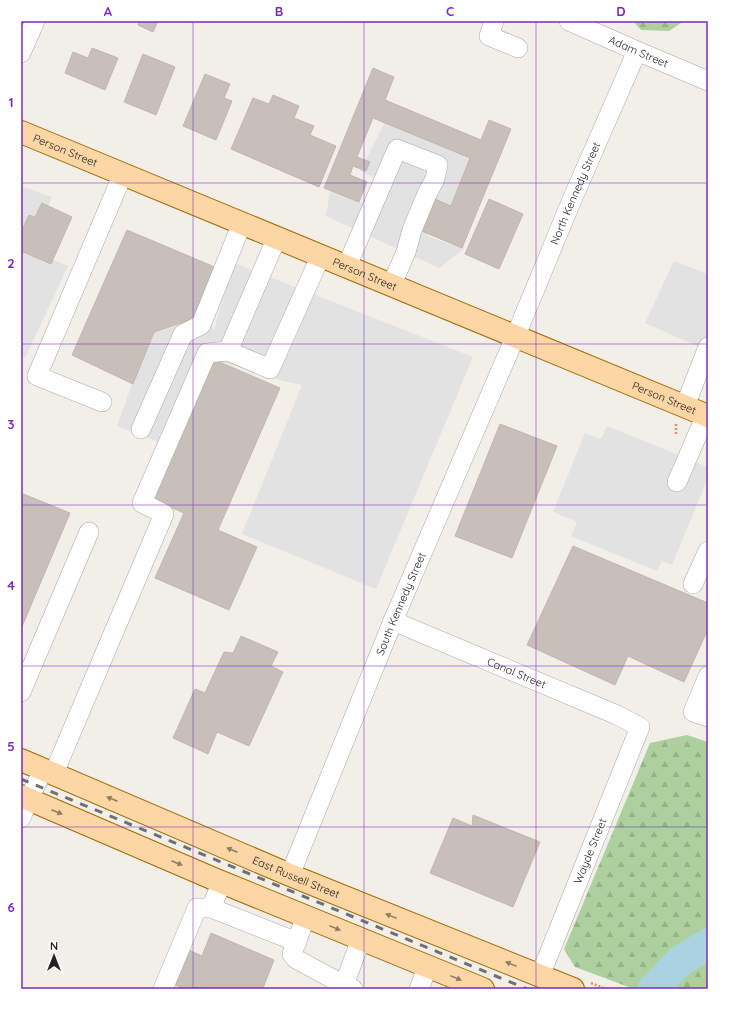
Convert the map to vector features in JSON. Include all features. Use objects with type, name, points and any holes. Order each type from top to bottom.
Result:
[{"type":"main road","name":"Person Street","points":[[21,132],[516,335],[680,414],[707,415]]},
{"type":"main road","name":"East Russell Street","points":[[21,760],[290,875],[539,975],[581,986]]},
{"type":"main road","points":[[23,805],[222,882],[483,989]]},
{"type":"street","points":[[21,53],[35,21]]},
{"type":"street","points":[[494,21],[489,36],[518,48]]},
{"type":"street","name":"Adam Street","points":[[569,21],[708,81]]},
{"type":"street","name":"North Kennedy Street","points":[[516,335],[636,51]]},
{"type":"street","points":[[347,266],[397,149],[438,165],[436,179],[427,194],[412,230],[406,252],[392,284]]},
{"type":"street","points":[[102,402],[38,376],[123,174]]},
{"type":"street","points":[[141,429],[183,334],[201,325],[242,223]]},
{"type":"street","points":[[228,350],[277,237]]},
{"type":"street","points":[[23,805],[49,771],[164,514],[142,503],[206,353],[228,350],[270,369],[321,255]]},
{"type":"street","name":"South Kennedy Street","points":[[290,875],[392,621],[516,335]]},
{"type":"street","points":[[680,414],[708,347]]},
{"type":"street","points":[[677,482],[707,415]]},
{"type":"street","points":[[21,692],[89,532]]},
{"type":"street","points":[[693,584],[708,550]]},
{"type":"street","name":"Canal Street","points":[[392,621],[617,715],[640,727]]},
{"type":"street","points":[[708,676],[693,712],[708,717]]},
{"type":"street","name":"Wayde Street","points":[[539,975],[546,961],[640,727]]},
{"type":"street","points":[[211,908],[222,882]]},
{"type":"street","points":[[262,927],[271,902]]},
{"type":"street","points":[[164,989],[197,908],[211,908],[262,927],[296,942]]},
{"type":"street","points":[[306,916],[292,954],[296,959],[349,987],[361,939]]},
{"type":"street","points":[[419,989],[428,966]]},
{"type":"path","points":[[676,436],[680,414]]},
{"type":"path","points":[[581,986],[606,989]]},
{"type":"green space","points":[[633,21],[684,21],[669,31],[641,30]]},
{"type":"green space","points":[[687,735],[708,742],[708,989],[634,989],[575,967],[564,949],[650,743]]},
{"type":"shaded area","points":[[385,122],[477,162],[462,203],[427,236],[464,249],[439,268],[326,216],[330,192],[369,205],[382,181],[360,171]]},
{"type":"shaded area","points":[[21,186],[52,197],[30,250],[68,266],[25,358],[21,356]]},
{"type":"shaded area","points":[[674,261],[708,274],[708,351],[645,323]]},
{"type":"shaded area","points":[[232,262],[473,357],[376,589],[242,534],[302,385],[279,380],[207,357],[212,337],[171,447],[117,426],[156,317],[201,304],[214,331]]},
{"type":"shaded area","points":[[607,426],[708,467],[708,478],[672,565],[662,561],[657,571],[571,536],[577,522],[553,512],[585,433],[601,439]]},
{"type":"building","points":[[139,21],[158,21],[153,32],[138,25]]},
{"type":"building","points":[[92,48],[118,58],[105,90],[65,73],[73,52],[88,58]]},
{"type":"building","points":[[143,54],[175,67],[156,115],[124,102]]},
{"type":"building","points":[[373,68],[394,77],[385,100],[481,140],[489,120],[511,129],[462,248],[417,229],[430,197],[451,206],[470,158],[373,118],[357,157],[370,162],[366,171],[353,166],[350,175],[367,182],[359,202],[324,188]]},
{"type":"building","points":[[205,74],[230,84],[224,98],[232,101],[216,140],[183,126]]},
{"type":"building","points":[[273,95],[299,106],[294,118],[314,126],[310,135],[336,146],[319,187],[231,149],[253,98],[269,104]]},
{"type":"building","points":[[489,199],[523,214],[499,269],[465,254]]},
{"type":"building","points":[[42,203],[72,217],[51,264],[21,251],[21,232],[29,215],[35,217]]},
{"type":"building","points":[[127,230],[217,268],[201,316],[154,332],[133,384],[72,355]]},
{"type":"building","points":[[208,357],[280,388],[218,530],[257,547],[229,610],[155,578],[184,513],[147,497]]},
{"type":"building","points":[[500,424],[557,446],[512,558],[455,536]]},
{"type":"building","points":[[21,493],[70,513],[21,629]]},
{"type":"building","points":[[573,546],[708,603],[708,629],[684,682],[628,656],[615,685],[527,645]]},
{"type":"building","points":[[241,636],[278,652],[271,666],[283,672],[249,746],[217,732],[208,754],[173,738],[195,689],[205,693],[224,652],[233,653]]},
{"type":"building","points":[[473,815],[540,842],[513,907],[430,873],[453,818],[472,826]]},
{"type":"building","points":[[211,933],[274,960],[263,988],[265,989],[185,989],[168,982],[182,947],[202,956]]},
{"type":"waterway","points":[[653,989],[680,961],[708,944]]},
{"type":"railway","points":[[21,779],[527,989]]}]
